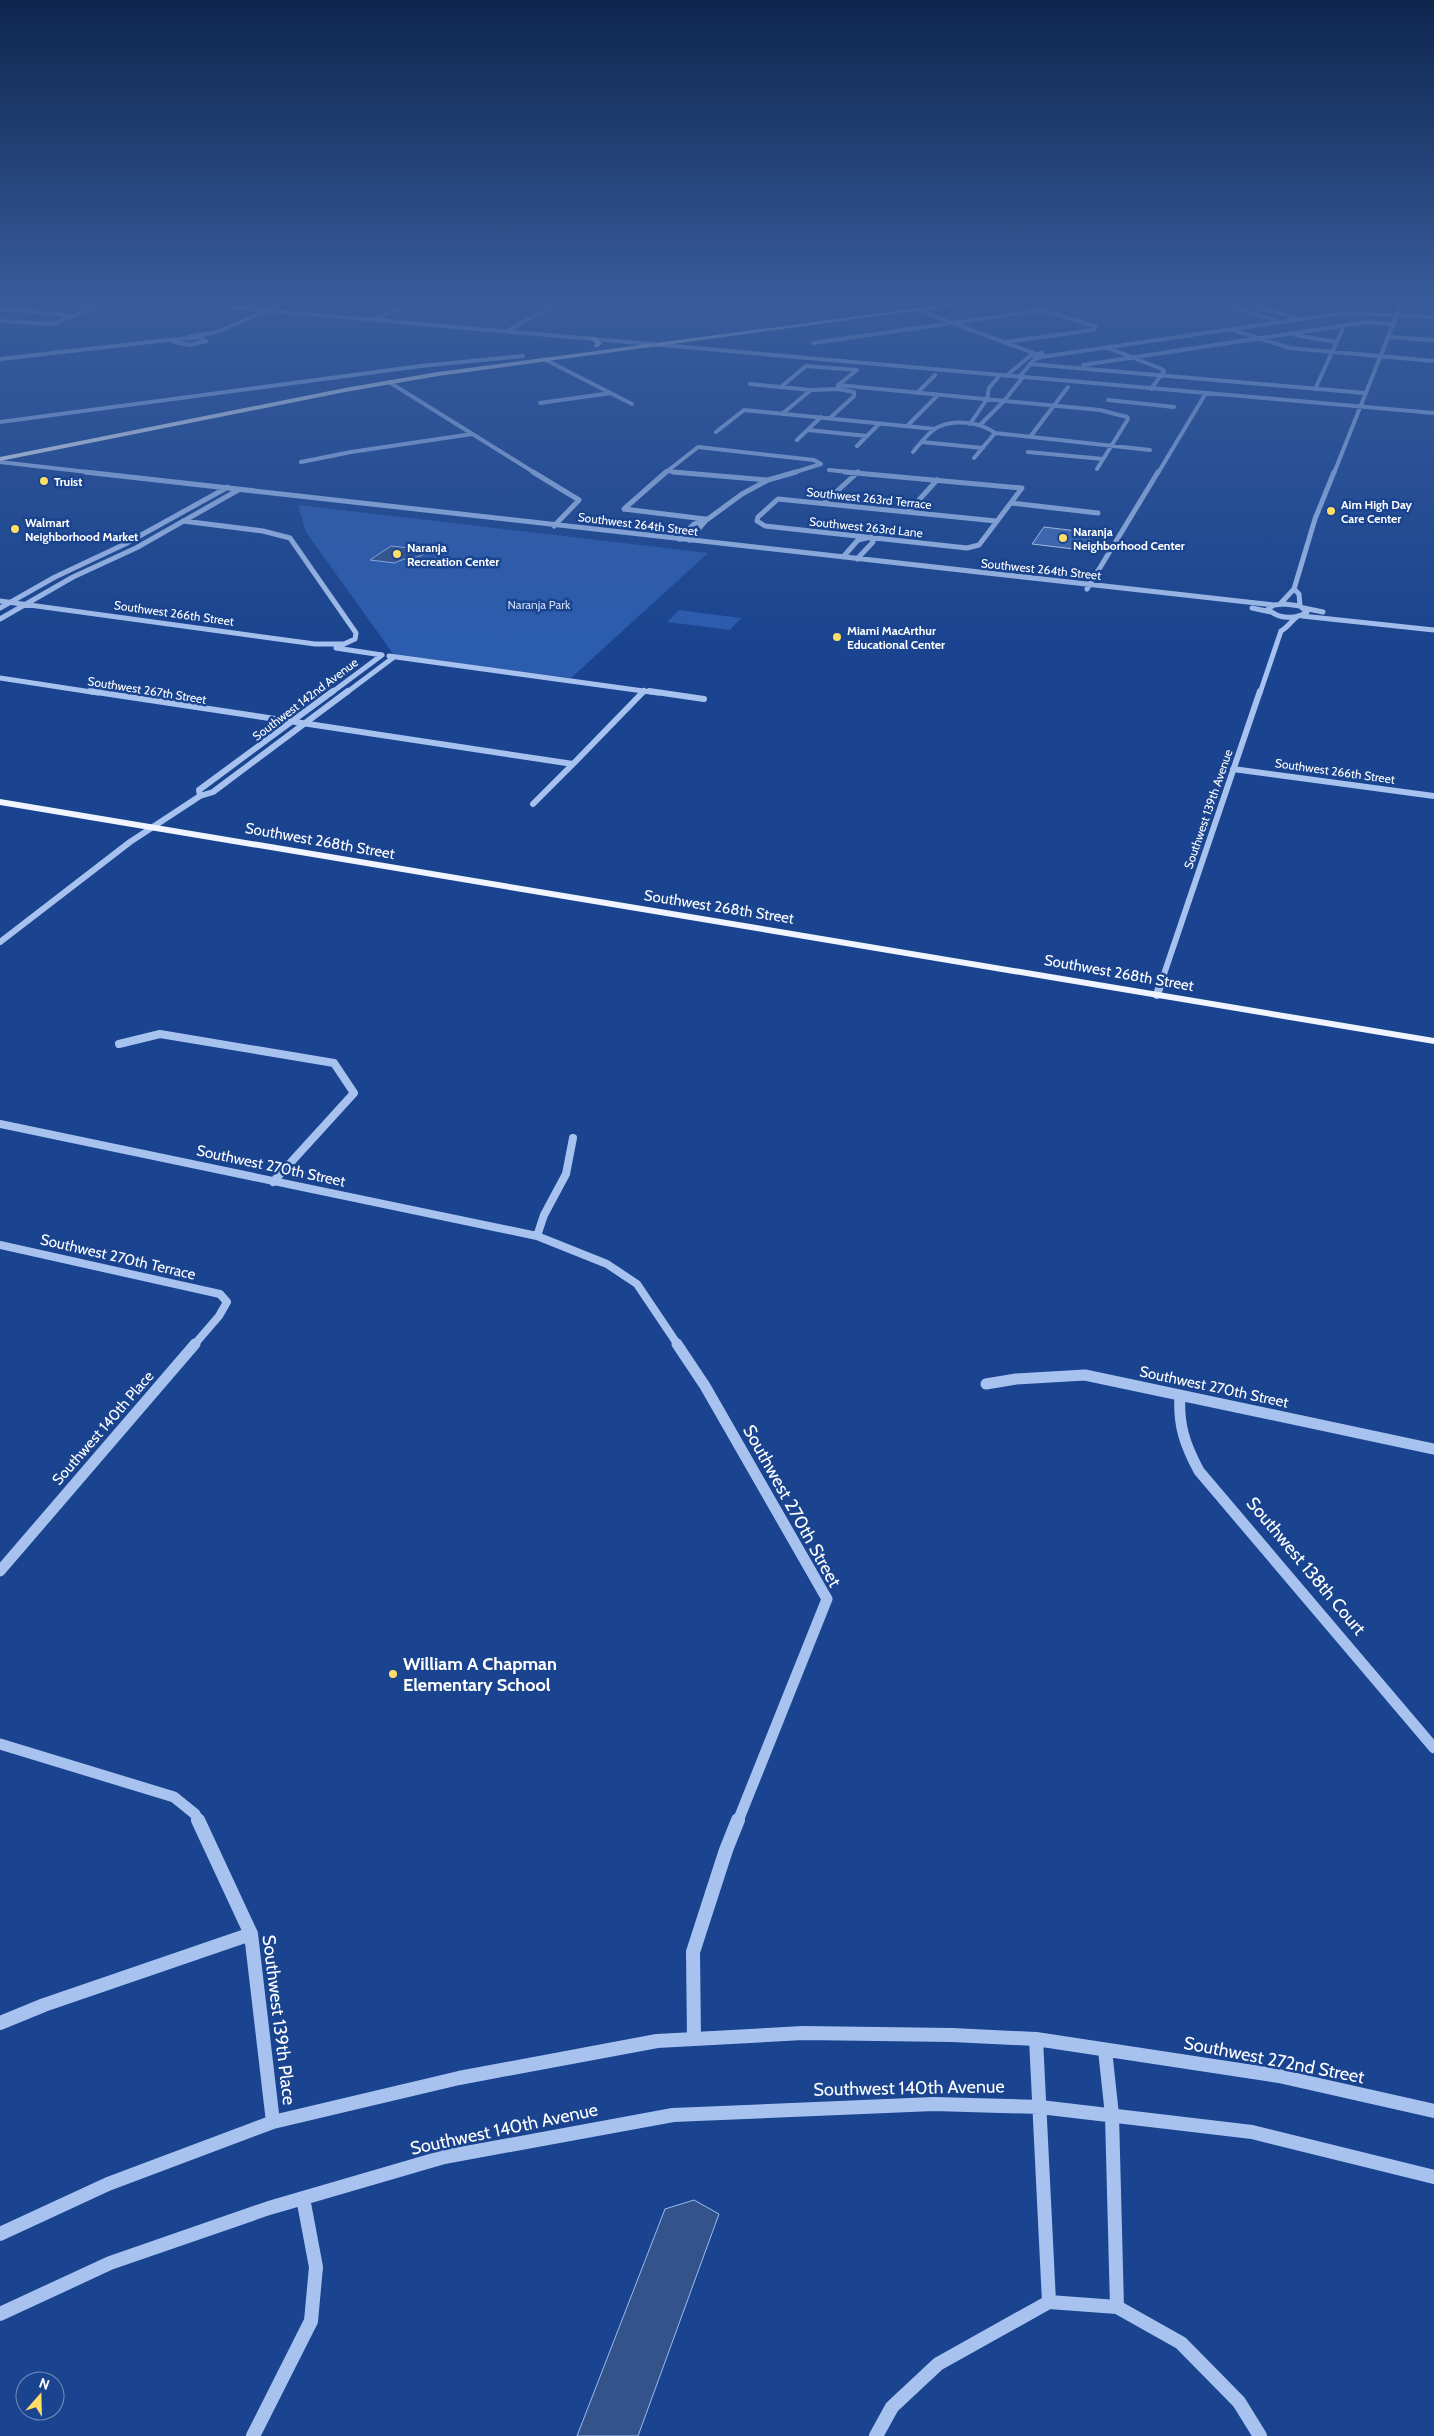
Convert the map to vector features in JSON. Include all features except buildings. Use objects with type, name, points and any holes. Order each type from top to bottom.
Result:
[{"type":"highway","points":[[0,451],[183,416]]},
{"type":"highway","points":[[0,460],[222,416]]},
{"type":"main road","name":"Southwest 268th Street","points":[[0,802],[1434,1041]]},
{"type":"street","points":[[0,422],[48,416]]},
{"type":"street","points":[[443,416],[579,500],[549,529]]},
{"type":"street","points":[[716,432],[737,416]]},
{"type":"street","points":[[804,416],[935,429]]},
{"type":"street","points":[[907,426],[917,416]]},
{"type":"street","points":[[970,424],[976,416]]},
{"type":"street","points":[[980,425],[989,416]]},
{"type":"street","points":[[1030,437],[1047,416]]},
{"type":"street","points":[[1097,469],[1128,419],[1125,416]]},
{"type":"street","points":[[1088,587],[1192,416]]},
{"type":"street","points":[[1281,631],[1277,627],[1278,618],[1269,607],[1277,604],[1294,588],[1315,519],[1357,416]]},
{"type":"street","points":[[797,440],[821,417]]},
{"type":"street","points":[[857,446],[880,423]]},
{"type":"street","points":[[913,452],[935,429],[943,425],[970,424],[980,425],[995,434],[1150,450]]},
{"type":"street","points":[[808,430],[867,436]]},
{"type":"street","points":[[300,462],[351,452],[472,434]]},
{"type":"street","points":[[974,458],[995,434]]},
{"type":"street","points":[[922,442],[983,448]]},
{"type":"street","points":[[689,540],[708,519],[742,494],[768,480],[821,464],[814,460],[698,448],[667,471],[624,509],[708,519]]},
{"type":"street","points":[[1028,452],[1103,459]]},
{"type":"street","name":"Southwest 264th Street","points":[[0,460],[844,557],[1088,587],[1250,608],[1273,614],[1300,616]]},
{"type":"street","name":"Southwest 264th Street","points":[[0,466],[549,529],[1088,587],[1302,607]]},
{"type":"street","points":[[829,470],[1022,488],[996,521]]},
{"type":"street","points":[[667,471],[768,480]]},
{"type":"street","points":[[824,504],[858,472]]},
{"type":"street","points":[[908,512],[938,480]]},
{"type":"street","points":[[0,608],[55,577],[125,544],[228,487]]},
{"type":"street","points":[[0,618],[73,577],[136,548],[241,489]]},
{"type":"street","name":"Southwest 263rd Terrace","points":[[763,525],[757,521],[758,517],[778,499],[996,521]]},
{"type":"street","points":[[1011,503],[1098,513]]},
{"type":"street","points":[[679,538],[694,524],[708,519]]},
{"type":"street","name":"Southwest 266th Street","points":[[0,601],[326,646],[344,644],[355,639],[356,632],[293,542],[284,536],[263,531],[183,521]]},
{"type":"street","name":"Southwest 263rd Lane","points":[[763,525],[967,548],[979,545],[996,521]]},
{"type":"street","points":[[844,557],[858,540],[871,537],[873,542],[857,559]]},
{"type":"street","points":[[852,547],[867,548]]},
{"type":"street","points":[[1294,588],[1299,594],[1302,607],[1307,612],[1300,616]]},
{"type":"street","points":[[1302,607],[1328,613],[1434,624]]},
{"type":"street","points":[[1300,616],[1434,630]]},
{"type":"street","name":"Southwest 139th Avenue","points":[[1157,994],[1281,631],[1300,616]]},
{"type":"street","name":"Southwest 142nd Avenue","points":[[326,646],[382,655]]},
{"type":"street","points":[[382,655],[704,699]]},
{"type":"street","name":"Southwest 142nd Avenue","points":[[200,796],[200,790],[382,655]]},
{"type":"street","name":"Southwest 142nd Avenue","points":[[0,942],[130,842],[200,796],[213,792],[394,657]]},
{"type":"street","name":"Southwest 267th Street","points":[[0,678],[290,723]]},
{"type":"street","points":[[533,804],[644,691]]},
{"type":"street","points":[[290,723],[572,764]]},
{"type":"street","name":"Southwest 266th Street","points":[[1233,769],[1434,796]]},
{"type":"street","points":[[119,1044],[160,1034],[334,1063],[354,1093],[274,1182]]},
{"type":"street","name":"Southwest 270th Street","points":[[0,1124],[537,1236],[607,1264],[637,1284],[705,1386],[827,1599],[726,1850],[693,1952],[694,2039]]},
{"type":"street","points":[[537,1236],[544,1215],[566,1174],[573,1138]]},
{"type":"street","name":"Southwest 270th Terrace","points":[[0,1245],[220,1294],[227,1302]]},
{"type":"street","name":"Southwest 140th Place","points":[[0,1571],[219,1316],[227,1302]]},
{"type":"street","name":"Southwest 270th Street","points":[[986,1384],[1016,1379],[1085,1375],[1434,1449]]},
{"type":"street","name":"Southwest 138th Court","points":[[1180,1395],[1178,1419],[1184,1442],[1199,1472],[1434,1748]]},
{"type":"street","name":"Southwest 139th Place","points":[[0,1744],[174,1797],[195,1814],[251,1934],[273,2122]]},
{"type":"street","points":[[0,2023],[44,2005],[251,1934]]},
{"type":"street","points":[[0,2234],[108,2184],[273,2122],[459,2078],[657,2041],[803,2033],[952,2035],[1036,2039],[1049,2302]]},
{"type":"street","name":"Southwest 272nd Street","points":[[1036,2039],[1279,2076],[1434,2111]]},
{"type":"street","points":[[1105,2050],[1112,2115],[1117,2307]]},
{"type":"street","name":"Southwest 140th Avenue","points":[[0,2314],[110,2263],[304,2198],[444,2157],[673,2115],[934,2104],[1040,2107]]},
{"type":"street","points":[[1040,2107],[1252,2132],[1434,2177]]},
{"type":"street","points":[[252,2436],[311,2322],[316,2267],[304,2198]]},
{"type":"street","points":[[876,2436],[892,2407],[938,2364],[1049,2302],[1117,2307],[1181,2344],[1239,2402],[1260,2436]]},
{"type":"green space","name":"Naranja Park","points":[[298,505],[708,553],[571,678],[394,655],[306,532]]},
{"type":"green space","points":[[679,610],[741,618],[730,630],[667,622]]},
{"type":"shaded area","points":[[391,546],[429,551],[395,563],[370,560]]},
{"type":"shaded area","points":[[694,2200],[719,2214],[638,2436],[577,2436],[665,2209]]},
{"type":"place","name":"Truist","points":[[44,481]]},
{"type":"place","name":"Aim High Day Care Center","points":[[1331,511]]},
{"type":"place","name":"Walmart Neighborhood Market","points":[[15,529]]},
{"type":"place","name":"Naranja Neighborhood Center","points":[[1063,538]]},
{"type":"place","name":"Naranja Recreation Center","points":[[397,554]]},
{"type":"place","name":"Miami MacArthur Educational Center","points":[[837,637]]},
{"type":"place","name":"William A Chapman Elementary School","points":[[393,1674]]}]
